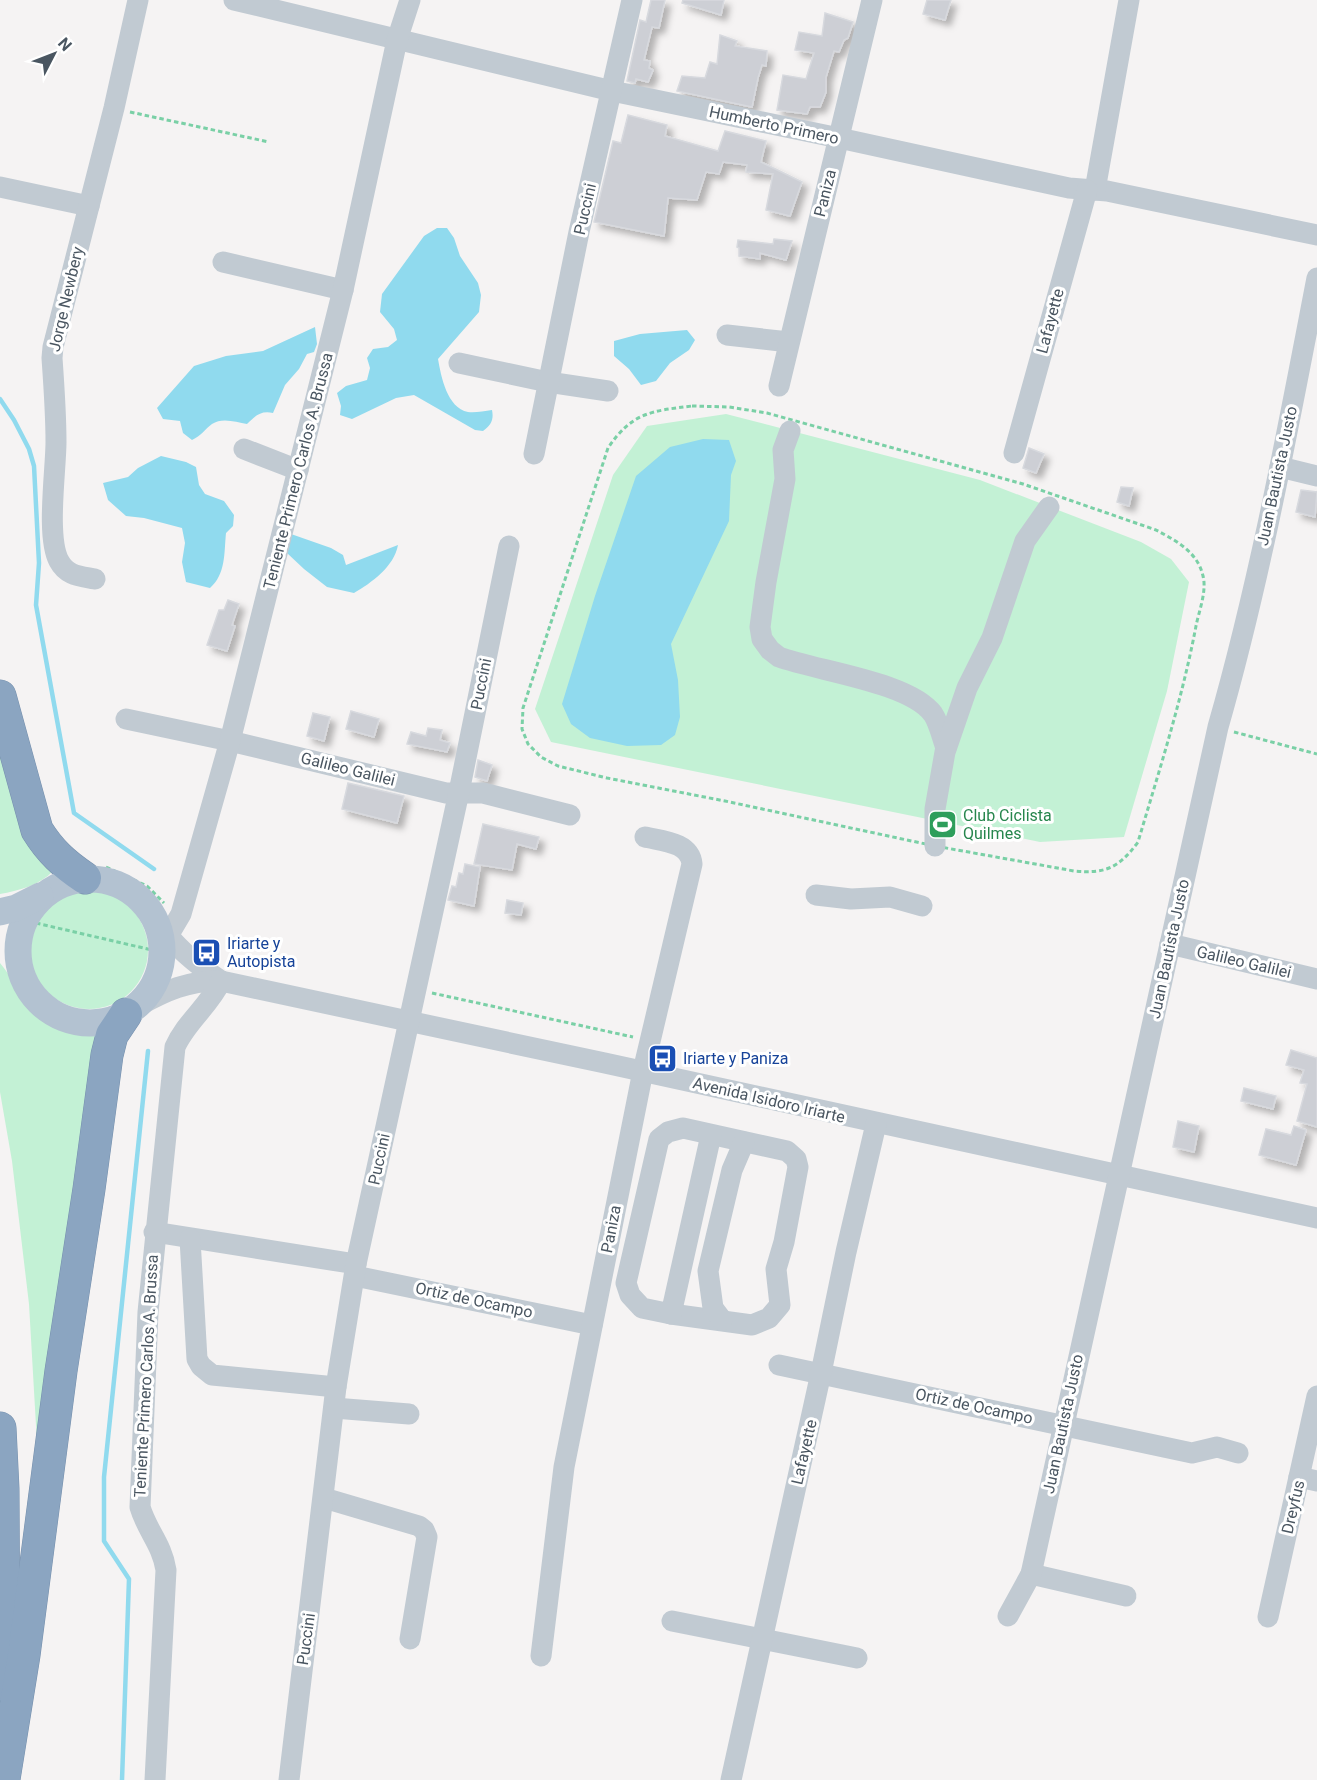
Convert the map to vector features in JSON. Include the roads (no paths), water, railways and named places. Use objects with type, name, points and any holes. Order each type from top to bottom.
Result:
[{"type":"highway","points":[[0,696],[37,830],[47,847],[63,864],[95,872]]},
{"type":"highway","points":[[4,1779],[24,1655],[61,1371],[107,1055],[112,1035],[132,1010]]},
{"type":"highway","points":[[0,1428],[3,1489],[4,1779]]},
{"type":"main road","points":[[0,912],[16,908],[64,882],[95,872],[106,880],[127,888],[143,902],[163,932],[162,957],[158,975],[150,992],[132,1010],[106,1022],[85,1024],[65,1019],[46,1010],[32,995],[21,976],[0,950]]},
{"type":"main road","points":[[21,976],[17,953],[20,930],[30,909],[46,892]]},
{"type":"street","name":"Jorge Newbery","points":[[94,579],[73,575],[65,570],[58,560],[54,537],[52,495],[56,445],[53,347],[114,108],[138,0]]},
{"type":"street","name":"Humberto Primero","points":[[234,0],[612,91],[1069,188],[1091,190],[1317,235]]},
{"type":"street","name":"Teniente Primero Carlos A. Brussa","points":[[163,932],[181,914],[230,741],[342,290],[397,40],[410,0]]},
{"type":"street","name":"Puccini","points":[[534,454],[632,0]]},
{"type":"street","name":"Paniza","points":[[779,386],[872,0]]},
{"type":"street","name":"Lafayette","points":[[1014,453],[1091,190],[1129,0]]},
{"type":"street","points":[[0,187],[89,206]]},
{"type":"street","points":[[223,262],[342,290]]},
{"type":"street","name":"Juan Bautista Justo","points":[[1008,1616],[1031,1574],[1218,727],[1232,678],[1280,467],[1317,278]]},
{"type":"street","points":[[727,335],[789,342]]},
{"type":"street","points":[[459,363],[548,382],[608,391]]},
{"type":"street","points":[[790,431],[783,450],[785,479],[766,582],[760,627],[762,639],[779,657],[867,681],[914,697],[933,714],[946,748]]},
{"type":"street","points":[[244,449],[298,470]]},
{"type":"street","points":[[1280,467],[1317,476]]},
{"type":"street","points":[[935,846],[935,809],[946,748],[967,688],[992,638],[1025,541],[1049,507]]},
{"type":"street","name":"Puccini","points":[[289,1780],[336,1387],[356,1270],[459,792],[509,546]]},
{"type":"street","name":"Galileo Galilei","points":[[126,719],[230,741],[446,793],[483,792],[570,815]]},
{"type":"street","name":"Paniza","points":[[541,1656],[564,1467],[643,1071],[692,864],[691,858],[681,846],[645,837]]},
{"type":"street","points":[[816,895],[851,899],[890,897],[922,906]]},
{"type":"street","name":"Avenida Isidoro Iriarte","points":[[163,932],[196,963],[221,981]]},
{"type":"street","name":"Galileo Galilei","points":[[1170,944],[1317,979]]},
{"type":"street","name":"Teniente Primero Carlos A. Brussa","points":[[155,1780],[166,1570],[163,1553],[143,1519],[140,1507],[148,1312],[154,1232],[174,1047],[178,1038],[214,996],[221,981]]},
{"type":"street","name":"Avenida Isidoro Iriarte","points":[[132,1010],[161,993],[190,982],[221,981],[410,1020],[876,1124],[1317,1218]]},
{"type":"street","name":"Lafayette","points":[[731,1780],[876,1124]]},
{"type":"street","points":[[683,1128],[711,1135],[787,1151],[796,1159],[798,1167],[784,1242],[776,1269],[780,1305],[769,1318],[752,1325],[642,1308],[630,1295],[626,1283],[659,1139],[668,1132],[683,1128]]},
{"type":"street","points":[[671,1314],[711,1135]]},
{"type":"street","points":[[722,1320],[713,1308],[708,1270],[732,1170],[744,1142]]},
{"type":"street","name":"Ortiz de Ocampo","points":[[154,1232],[356,1270],[592,1325]]},
{"type":"street","points":[[190,1239],[197,1359],[206,1371],[212,1375],[336,1387]]},
{"type":"street","name":"Ortiz de Ocampo","points":[[779,1365],[1192,1453],[1216,1447],[1239,1453]]},
{"type":"street","name":"Dreyfus","points":[[1268,1617],[1308,1479],[1317,1396]]},
{"type":"street","points":[[334,1408],[409,1414]]},
{"type":"street","points":[[324,1498],[419,1526],[424,1530],[427,1537],[410,1639]]},
{"type":"street","points":[[1031,1574],[1126,1596]]},
{"type":"street","points":[[672,1621],[857,1658]]},
{"type":"water","points":[[437,228],[447,228],[454,238],[460,256],[478,283],[481,295],[479,312],[438,359],[443,382],[450,398],[461,409],[468,412],[492,410],[491,422],[483,431],[475,430],[414,395],[396,398],[352,419],[340,415],[341,406],[337,393],[346,386],[367,380],[370,368],[367,358],[373,349],[388,347],[397,340],[394,329],[380,312],[382,294],[424,236]]},
{"type":"water","points":[[315,327],[317,344],[314,352],[307,354],[299,369],[285,385],[273,413],[262,413],[247,424],[229,421],[216,422],[192,440],[183,433],[180,421],[163,419],[157,408],[194,366],[226,356],[263,351]]},
{"type":"water","points":[[687,330],[695,340],[689,350],[670,363],[656,381],[641,385],[629,369],[614,356],[614,341],[640,334]]},
{"type":"water","points":[[703,439],[729,440],[736,461],[731,475],[729,521],[671,644],[678,680],[680,717],[675,735],[661,745],[627,746],[590,738],[571,724],[562,704],[595,596],[636,476],[670,447]]},
{"type":"water","points":[[161,456],[196,467],[199,485],[205,494],[224,501],[234,515],[233,526],[226,533],[222,570],[210,588],[186,582],[182,562],[185,543],[182,528],[144,518],[126,516],[108,500],[103,483],[128,477],[138,468]]},
{"type":"water","points":[[291,534],[331,548],[343,555],[346,565],[398,545],[387,567],[354,593],[327,587],[304,569],[287,553]]},
{"type":"waterway","points":[[0,399],[29,449],[34,466],[39,563],[36,605],[74,813],[154,869]]},
{"type":"waterway","points":[[122,1780],[129,1579],[104,1541],[104,1477],[148,1051]]},
{"type":"place","name":"Club Ciclista Quilmes","points":[[942,824]]},
{"type":"place","name":"Iriarte y Autopista","points":[[206,952]]},
{"type":"place","name":"Iriarte y Paniza","points":[[662,1058]]}]
